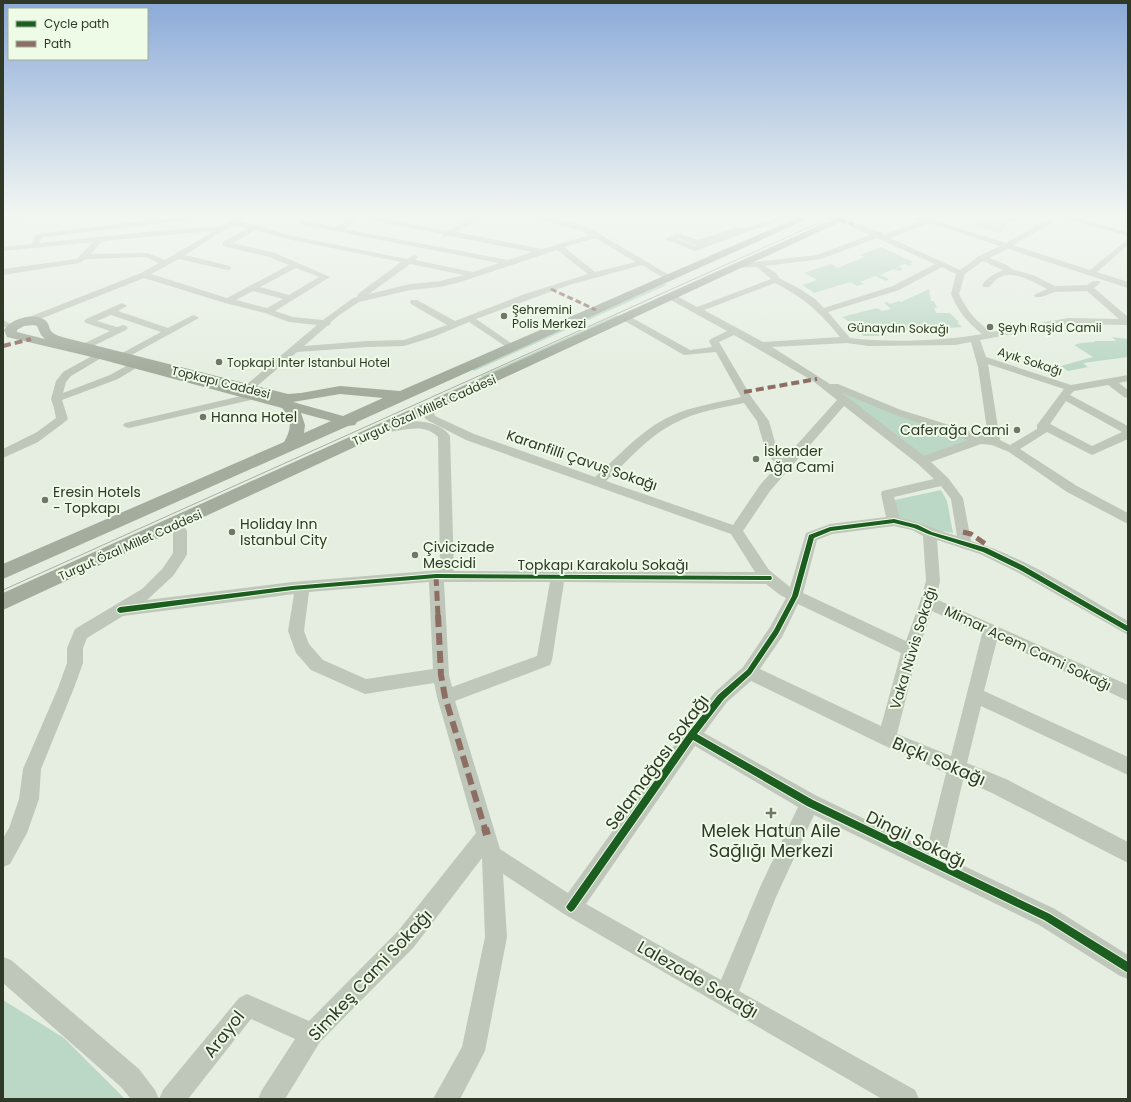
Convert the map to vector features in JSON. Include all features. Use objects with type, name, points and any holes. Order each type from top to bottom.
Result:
[{"type":"main road","name":"Turgut Özal Millet Caddesi","points":[[3,572],[692,268]]},
{"type":"main road","points":[[694,268],[695,274],[711,279]]},
{"type":"main road","name":"Turgut Özal Millet Caddesi","points":[[3,602],[735,268]]},
{"type":"main road","points":[[670,278],[682,284],[674,296]]},
{"type":"main road","name":"Topkapı Caddesi","points":[[120,358],[99,355],[11,334],[10,326],[41,323],[47,335],[52,338],[86,346],[138,364],[249,392],[314,413],[381,429]]},
{"type":"main road","name":"Topkapı Caddesi","points":[[249,392],[294,399],[340,390],[381,395],[404,394]]},
{"type":"main road","points":[[314,413],[310,404],[312,399],[317,395]]},
{"type":"main road","points":[[287,405],[296,416],[298,424],[297,432],[289,446]]},
{"type":"street","points":[[3,283],[5,272],[32,268]]},
{"type":"street","points":[[10,326],[92,296],[144,275],[156,268]]},
{"type":"street","points":[[228,301],[286,268]]},
{"type":"street","points":[[268,311],[326,277],[305,268]]},
{"type":"street","points":[[129,425],[249,392],[294,349],[327,323],[335,314],[399,268]]},
{"type":"street","points":[[447,268],[475,274]]},
{"type":"street","points":[[356,300],[410,287],[440,284],[490,268]]},
{"type":"street","points":[[586,268],[593,274]]},
{"type":"street","points":[[294,349],[324,349],[407,343],[490,310],[593,274],[618,268]]},
{"type":"street","points":[[652,268],[670,278]]},
{"type":"street","points":[[763,268],[774,276],[776,280],[797,290],[822,311],[847,340]]},
{"type":"street","points":[[822,311],[896,288],[934,268]]},
{"type":"street","points":[[953,268],[961,272]]},
{"type":"street","points":[[966,268],[961,272],[956,294],[962,309],[971,321],[990,336]]},
{"type":"street","points":[[1006,268],[1009,271],[1032,278],[1054,289]]},
{"type":"street","points":[[1077,268],[1128,285]]},
{"type":"street","points":[[1091,273],[1096,268]]},
{"type":"street","points":[[986,286],[995,276],[1009,271]]},
{"type":"street","points":[[144,275],[228,301],[268,311],[292,320],[327,323]]},
{"type":"street","points":[[1038,296],[1054,289],[1089,288],[1102,277]]},
{"type":"street","points":[[696,310],[776,280]]},
{"type":"street","points":[[252,288],[290,298]]},
{"type":"street","points":[[1089,288],[1128,322]]},
{"type":"street","points":[[92,296],[122,306],[89,321],[117,330]]},
{"type":"street","points":[[674,296],[696,310],[761,345],[817,379],[922,462],[944,481],[957,498],[966,543]]},
{"type":"street","points":[[414,302],[454,325]]},
{"type":"street","points":[[109,311],[167,331]]},
{"type":"street","points":[[120,358],[167,331],[194,318]]},
{"type":"street","points":[[626,318],[688,353],[719,349]]},
{"type":"street","points":[[470,319],[511,347]]},
{"type":"street","points":[[86,346],[136,321]]},
{"type":"street","name":"Günaydın Sokağı","points":[[761,345],[847,340],[868,343],[909,344],[956,342],[1068,321],[1128,322]]},
{"type":"street","points":[[734,331],[714,341],[747,399],[763,421],[773,455],[785,464]]},
{"type":"street","points":[[974,339],[982,359],[989,418],[994,442]]},
{"type":"street","points":[[3,454],[21,447],[51,429],[62,419],[60,408],[56,399],[61,381],[67,374],[99,355]]},
{"type":"street","name":"Ayık Sokağı","points":[[982,359],[1067,392],[1128,431]]},
{"type":"street","points":[[56,399],[114,377],[138,364]]},
{"type":"street","points":[[1012,449],[1042,431],[1043,425],[1067,392],[1128,378]]},
{"type":"street","points":[[817,379],[897,412],[980,440],[994,442],[1006,448],[1012,449],[1072,489],[1125,515]]},
{"type":"street","points":[[1110,381],[1128,395]]},
{"type":"street","points":[[598,481],[656,429],[672,419],[693,411],[747,399]]},
{"type":"street","points":[[843,400],[765,488],[736,531],[764,574],[785,591],[910,650]]},
{"type":"street","name":"Karanfilli Çavuş Sokağı","points":[[428,408],[428,414],[431,418],[446,430],[598,481],[736,531]]},
{"type":"street","points":[[381,429],[404,425],[446,430],[444,436],[441,675],[445,697],[489,845],[496,937],[473,1051],[446,1099]]},
{"type":"street","points":[[1043,425],[1092,451],[1128,434]]},
{"type":"street","points":[[922,462],[980,440]]},
{"type":"street","points":[[944,481],[887,494],[894,521],[924,529],[930,533],[985,550],[1022,568],[1128,630]]},
{"type":"street","name":"Selamağası Sokağı","points":[[571,907],[692,735],[721,697],[749,672],[776,632],[795,596],[811,537],[830,529],[894,521]]},
{"type":"street","points":[[3,857],[17,833],[29,799],[32,769],[66,688],[75,663],[75,648],[81,634],[147,593],[168,572],[180,554],[180,531],[173,525]]},
{"type":"street","name":"Vaka Nüvis Sokağı","points":[[887,738],[910,650],[928,602],[933,581],[930,533]]},
{"type":"street","name":"Topkapı Karakolu Sokağı","points":[[120,610],[302,588],[442,576],[769,578]]},
{"type":"street","points":[[445,697],[544,660],[558,576]]},
{"type":"street","points":[[302,588],[296,631],[302,648],[316,665],[365,687],[441,675]]},
{"type":"street","name":"Mimar Acem Cami Sokağı","points":[[928,602],[1128,693]]},
{"type":"street","points":[[933,863],[991,631]]},
{"type":"street","name":"Bıçkı Sokağı","points":[[749,672],[887,738],[999,786],[1128,853]]},
{"type":"street","points":[[976,695],[1128,766]]},
{"type":"street","name":"Dingil Sokağı","points":[[692,735],[810,803],[1047,917],[1128,968]]},
{"type":"street","points":[[726,995],[768,892],[810,803]]},
{"type":"street","name":"Lalezade Sokağı","points":[[489,845],[571,907],[906,1099]]},
{"type":"street","name":"Simkeş Cami Sokağı","points":[[271,1099],[312,1034],[406,939],[489,845]]},
{"type":"street","points":[[3,968],[130,1078],[146,1099]]},
{"type":"street","name":"Arayol","points":[[172,1099],[246,1006],[312,1034]]},
{"type":"green space","points":[[818,268],[903,269],[899,271],[893,269],[880,275],[889,279],[886,281],[875,276],[860,282],[864,284],[857,286],[850,282],[814,293],[802,285],[817,280],[804,273]]},
{"type":"green space","points":[[664,284],[667,285],[474,371],[472,369]]},
{"type":"green space","points":[[929,289],[931,301],[934,301],[937,308],[934,308],[936,313],[950,313],[962,327],[931,329],[926,324],[914,326],[921,331],[907,331],[905,329],[883,330],[886,336],[863,336],[856,325],[860,325],[859,321],[848,321],[842,317],[877,308],[882,311],[891,309],[884,303],[887,302],[890,304],[899,301],[901,302]]},
{"type":"green space","points":[[617,315],[618,316],[483,377],[481,376]]},
{"type":"green space","points":[[1112,337],[1128,339],[1128,355],[1126,356],[1128,357],[1083,363],[1088,367],[1068,371],[1061,366],[1093,357],[1074,345],[1095,342],[1094,341],[1116,341]]},
{"type":"green space","points":[[833,389],[971,440],[922,458]]},
{"type":"green space","points":[[941,490],[947,501],[953,533],[898,523],[890,501]]},
{"type":"green space","points":[[3,1000],[64,1038],[125,1099],[3,1099]]},
{"type":"tram line","points":[[3,590],[718,268]]},
{"type":"marked path","points":[[551,289],[596,310]]},
{"type":"marked path","points":[[3,346],[31,339]]},
{"type":"marked path","points":[[744,392],[817,379]]},
{"type":"marked path","points":[[963,532],[971,534],[987,545],[985,550]]},
{"type":"marked path","points":[[436,576],[441,675],[445,697],[487,835]]},
{"type":"cycle path","points":[[571,907],[692,735],[721,697],[749,672],[776,632],[795,596],[811,537],[830,529],[894,521],[916,526],[930,533],[985,550],[1022,568],[1128,629]]},
{"type":"cycle path","points":[[120,610],[292,588],[436,576],[769,578]]},
{"type":"cycle path","points":[[692,735],[810,803],[1047,917],[1128,968]]},
{"type":"place","name":"Şehremini Polis Merkezi","points":[[504,316]]},
{"type":"place","name":"Şeyh Raşid Camii","points":[[990,327]]},
{"type":"place","name":"Topkapi Inter Istanbul Hotel","points":[[219,362]]},
{"type":"place","name":"Hanna Hotel","points":[[203,417]]},
{"type":"place","name":"Caferağa Cami","points":[[1017,430]]},
{"type":"place","name":"İskender Ağa Cami","points":[[756,459]]},
{"type":"place","name":"Eresin Hotels - Topkapı","points":[[45,500]]},
{"type":"place","name":"Holiday Inn Istanbul City","points":[[232,532]]},
{"type":"place","name":"Çivicizade Mescidi","points":[[415,555]]},
{"type":"place","name":"Melek Hatun Aile Sağlığı Merkezi","points":[[771,813]]}]
